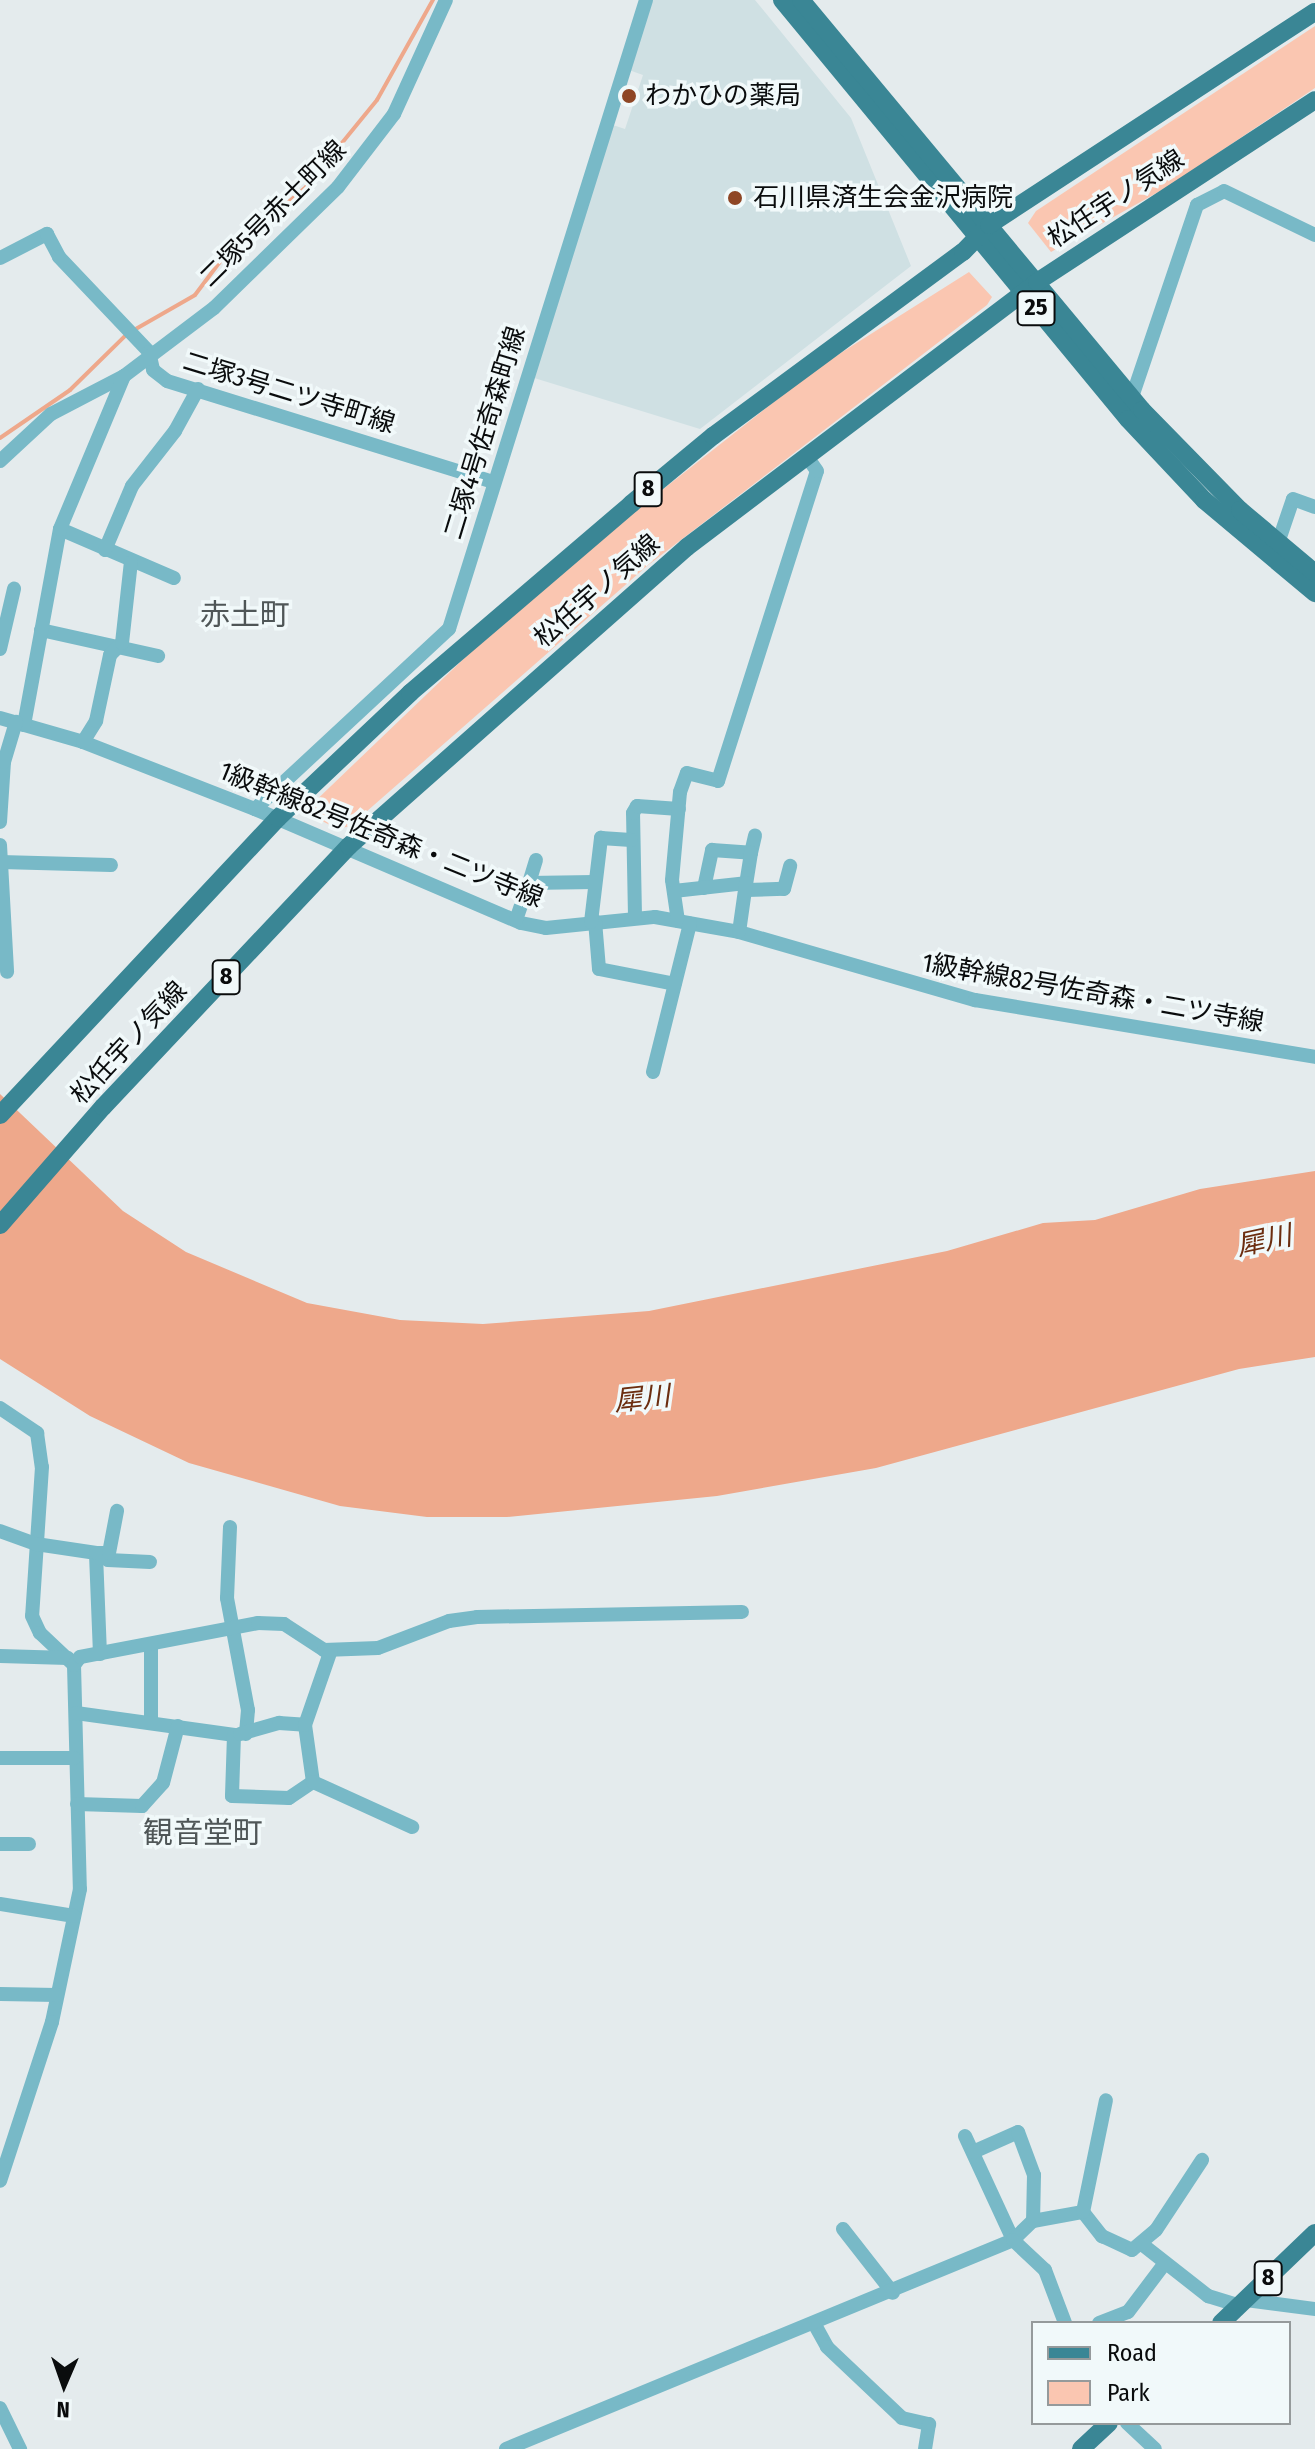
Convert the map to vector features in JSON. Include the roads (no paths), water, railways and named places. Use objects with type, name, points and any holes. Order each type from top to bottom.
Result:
[{"type":"main road","name":"25","points":[[782,0],[1031,288],[1204,500],[1315,593]]},
{"type":"main road","name":"25","points":[[801,0],[983,232]]},
{"type":"main road","name":"松任宇ノ気線","points":[[0,1115],[53,1053],[278,818],[456,652],[713,436],[983,232],[1315,12]]},
{"type":"main road","name":"松任宇ノ気線","points":[[0,1225],[103,1107],[349,846],[676,557],[806,455],[1031,288],[1315,100]]},
{"type":"main road","name":"25","points":[[1031,288],[1132,397],[1278,543],[1315,573]]},
{"type":"main road","name":"8","points":[[1223,2321],[1315,2233]]},
{"type":"main road","points":[[1081,2449],[1107,2425]]},
{"type":"street","name":"二塚5号赤土町線","points":[[124,376],[149,352],[214,308],[364,158],[394,114],[446,0]]},
{"type":"street","name":"二塚4号佐奇森町線","points":[[449,629],[646,0]]},
{"type":"street","points":[[1132,397],[1197,205],[1224,191],[1315,235]]},
{"type":"street","name":"二塚3号二ツ寺町線","points":[[0,258],[47,234],[59,257],[127,334],[149,352],[153,370],[167,381],[494,482]]},
{"type":"street","points":[[0,461],[51,414],[124,376]]},
{"type":"street","points":[[0,822],[1,790],[20,724],[60,529],[124,376]]},
{"type":"street","points":[[105,550],[132,486],[175,431],[198,389]]},
{"type":"street","points":[[653,1072],[675,984],[684,922],[674,891],[679,809],[687,773],[718,781],[817,471],[806,455]]},
{"type":"street","points":[[1278,543],[1293,499],[1315,507]]},
{"type":"street","points":[[60,529],[174,578]]},
{"type":"street","points":[[83,742],[96,721],[116,647],[122,643],[131,562]]},
{"type":"street","points":[[0,649],[14,589]]},
{"type":"street","points":[[255,809],[449,629],[456,652]]},
{"type":"street","points":[[41,630],[158,656]]},
{"type":"street","name":"1級幹線82号佐奇森・二ツ寺線","points":[[0,718],[83,742],[349,846],[516,920],[546,928],[635,916],[684,922],[739,932],[961,997],[1315,1057]]},
{"type":"street","points":[[635,916],[631,840],[637,806],[679,809]]},
{"type":"street","points":[[739,932],[755,835]]},
{"type":"street","points":[[631,840],[601,838],[594,882],[593,922],[599,969],[675,984]]},
{"type":"street","points":[[0,845],[7,972]]},
{"type":"street","points":[[704,888],[712,850],[751,853]]},
{"type":"street","points":[[516,920],[536,860]]},
{"type":"street","points":[[1,867],[111,865]]},
{"type":"street","points":[[674,891],[747,886],[784,889],[790,866]]},
{"type":"street","points":[[529,883],[594,882]]},
{"type":"street","points":[[0,1408],[37,1433],[42,1467],[32,1616],[40,1633],[71,1662],[76,1713],[74,1758],[80,1889],[57,1995],[0,2181]]},
{"type":"street","points":[[100,1654],[102,1553],[117,1511]]},
{"type":"street","points":[[230,1527],[225,1560],[231,1626],[248,1710],[240,1734],[232,1796],[289,1798],[313,1782]]},
{"type":"street","points":[[0,1531],[36,1544],[102,1553],[108,1560],[150,1562]]},
{"type":"street","points":[[0,1656],[71,1662],[80,1657],[151,1647],[231,1626],[284,1624],[308,1644],[331,1650],[378,1648],[449,1621],[477,1617],[742,1612]]},
{"type":"street","points":[[151,1647],[151,1723]]},
{"type":"street","points":[[313,1782],[305,1725],[331,1650]]},
{"type":"street","points":[[76,1713],[240,1734],[279,1723],[305,1725]]},
{"type":"street","points":[[77,1804],[132,1808],[151,1798],[163,1783],[178,1726]]},
{"type":"street","points":[[0,1758],[74,1758]]},
{"type":"street","points":[[313,1782],[412,1827]]},
{"type":"street","points":[[0,1844],[29,1844]]},
{"type":"street","points":[[0,1904],[74,1916]]},
{"type":"street","points":[[0,1994],[57,1995]]},
{"type":"street","points":[[1106,2100],[1083,2212],[1102,2236],[1132,2250],[1143,2245],[1202,2160]]},
{"type":"street","points":[[973,2152],[1018,2132],[1034,2175],[1033,2221]]},
{"type":"street","points":[[965,2136],[1013,2240],[1045,2270],[1064,2321]]},
{"type":"street","points":[[506,2449],[893,2293],[1013,2240],[1033,2221],[1083,2212]]},
{"type":"street","points":[[843,2229],[893,2293]]},
{"type":"street","points":[[1143,2245],[1208,2296],[1243,2303],[1315,2309]]},
{"type":"street","points":[[1104,2321],[1128,2312],[1165,2263]]},
{"type":"street","points":[[815,2325],[827,2347],[902,2418],[929,2424],[925,2449]]},
{"type":"street","points":[[0,2408],[20,2449]]},
{"type":"street","points":[[1129,2425],[1155,2449]]},
{"type":"waterway","points":[[134,330],[195,295],[222,259],[306,187],[377,100],[433,0]]},
{"type":"waterway","points":[[0,438],[70,390],[126,335]]},
{"type":"place","name":"わかひの薬局","points":[[629,96]]},
{"type":"place","name":"石川県済生会金沢病院","points":[[735,198]]},
{"type":"district","name":"赤土町","points":[[245,615]]},
{"type":"district","name":"観音堂町","points":[[203,1833]]},
{"type":"water label","name":"犀川","points":[[1264,1241]]},
{"type":"water label","name":"犀川","points":[[642,1399]]}]
